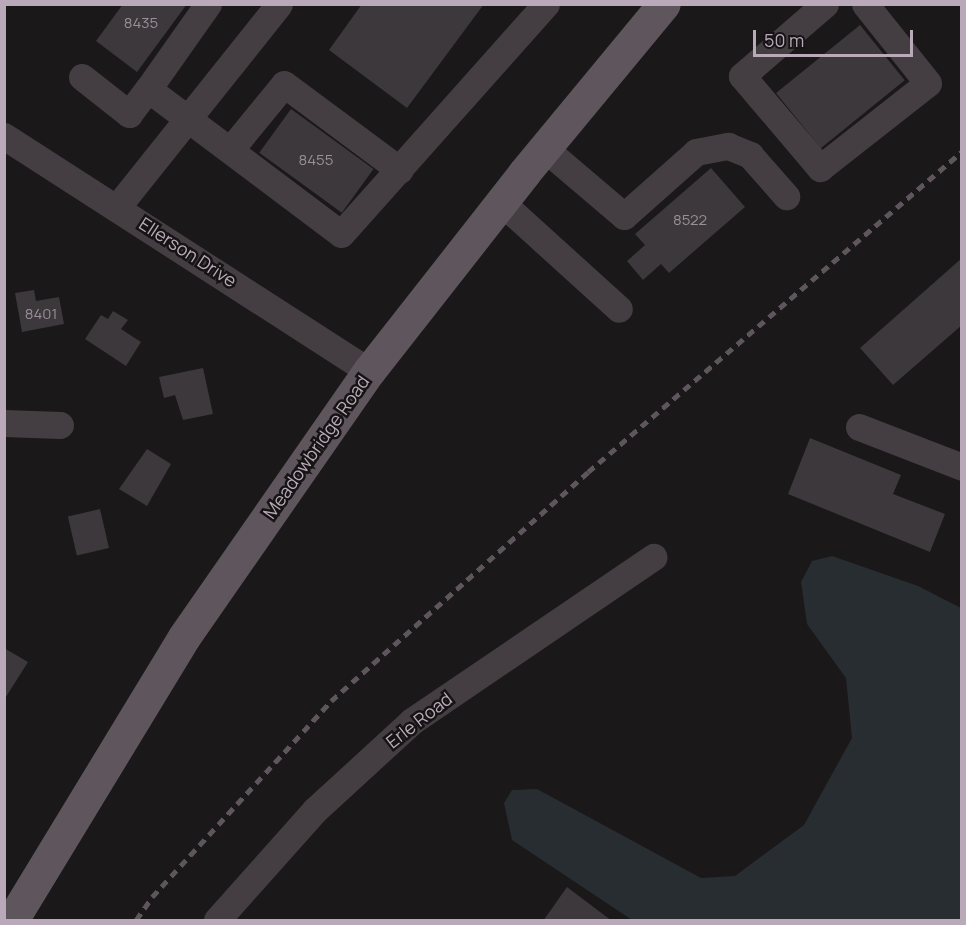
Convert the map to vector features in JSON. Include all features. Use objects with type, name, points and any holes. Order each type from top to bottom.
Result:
[{"type":"main road","name":"Meadowbridge Road","points":[[12,921],[184,637],[369,371],[544,148],[664,4]]},
{"type":"street","points":[[82,77],[129,114],[208,4]]},
{"type":"street","points":[[118,206],[279,4]]},
{"type":"street","points":[[148,89],[341,234],[546,4]]},
{"type":"street","points":[[825,4],[742,76],[820,168],[928,83],[865,4]]},
{"type":"street","points":[[230,150],[284,84],[400,170]]},
{"type":"street","name":"Ellerson Drive","points":[[4,136],[118,206],[369,371]]},
{"type":"street","points":[[544,148],[624,216],[696,152],[728,146],[750,155],[786,196]]},
{"type":"street","points":[[501,202],[619,309]]},
{"type":"street","points":[[4,423],[60,425]]},
{"type":"street","points":[[859,427],[962,467]]},
{"type":"street","name":"Erle Road","points":[[217,921],[315,810],[412,721],[653,557]]},
{"type":"shaded area","points":[[832,556],[918,586],[961,608],[961,920],[632,920],[512,840],[504,803],[512,790],[537,789],[701,878],[735,876],[804,825],[852,738],[846,678],[807,624],[801,582],[812,561]]},
{"type":"building","points":[[123,4],[187,4],[137,72],[96,41]]},
{"type":"building","points":[[362,4],[484,4],[407,108],[329,50]]},
{"type":"building","points":[[860,25],[905,80],[821,148],[776,93]]},
{"type":"building","points":[[291,109],[374,169],[342,213],[259,153]]},
{"type":"building","points":[[711,168],[745,207],[669,273],[661,264],[643,280],[627,261],[645,245],[635,234]]},
{"type":"building","points":[[962,258],[962,325],[893,385],[860,348]]},
{"type":"building","points":[[34,290],[36,301],[59,297],[64,324],[22,332],[15,293]]},
{"type":"building","points":[[113,311],[128,320],[121,329],[141,342],[126,366],[85,339],[101,315],[108,319]]},
{"type":"building","points":[[203,368],[213,414],[183,420],[175,395],[164,398],[159,377]]},
{"type":"building","points":[[810,438],[901,475],[893,494],[945,514],[930,552],[788,494]]},
{"type":"building","points":[[147,449],[171,464],[147,506],[119,489]]},
{"type":"building","points":[[100,509],[109,548],[77,555],[68,516]]},
{"type":"building","points":[[4,648],[28,662],[4,700]]},
{"type":"building","points":[[567,887],[612,921],[543,921]]},
{"type":"railway","points":[[136,920],[152,897],[331,701],[588,472],[962,152]]}]
